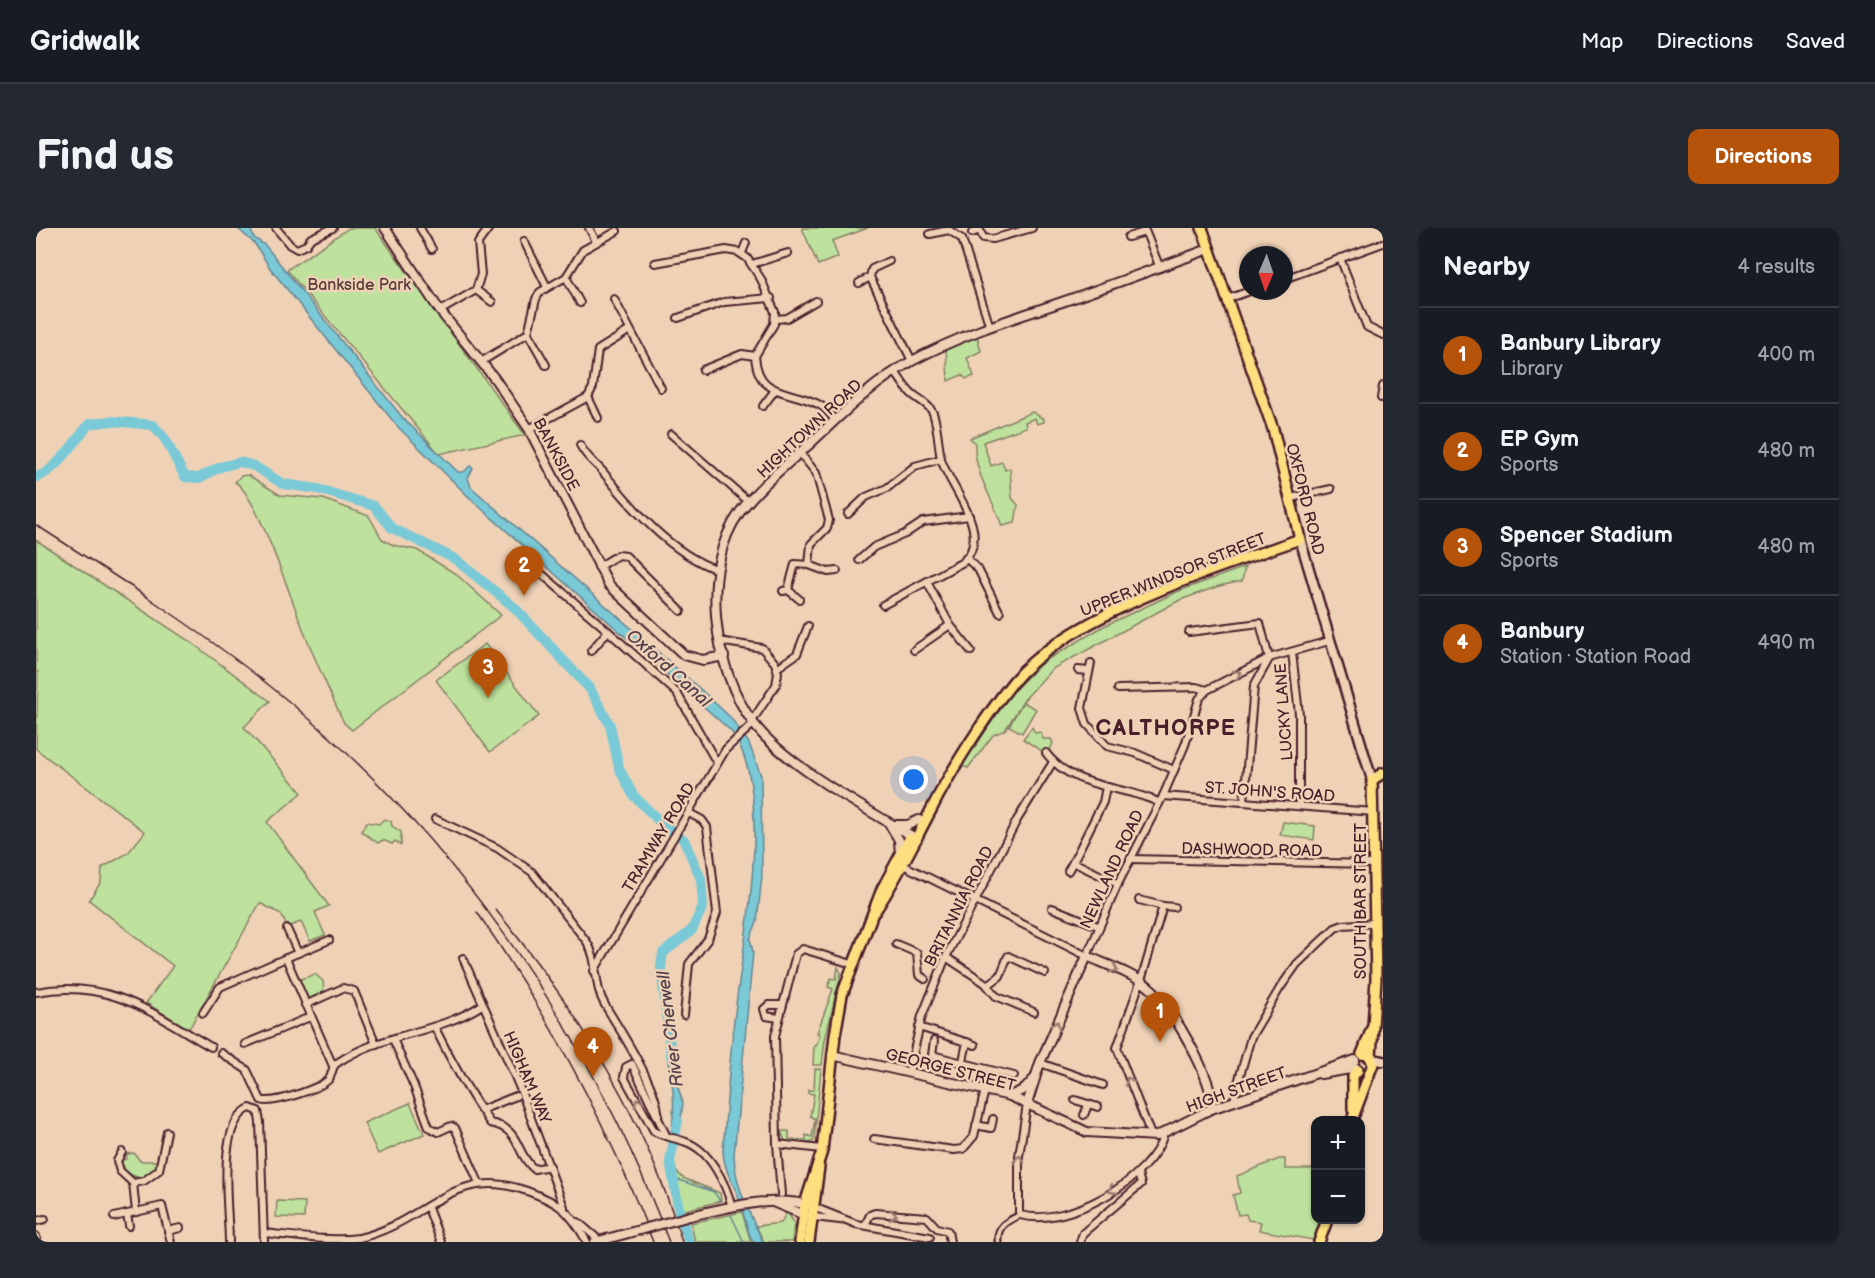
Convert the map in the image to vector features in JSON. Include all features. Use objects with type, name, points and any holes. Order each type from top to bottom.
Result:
[{"type":"main road","name":"OXFORD ROAD","points":[[1202,228],[1273,429],[1300,539],[1372,780]]},
{"type":"main road","name":"UPPER WINDSOR STREET","points":[[819,1161],[838,1015],[853,961],[882,889],[1004,694],[1023,671],[1048,649],[1075,631],[1138,601],[1300,539]]},
{"type":"main road","points":[[1372,780],[1383,773]]},
{"type":"main road","name":"SOUTH BAR STREET","points":[[1353,1116],[1353,1076],[1364,1063],[1374,1023],[1378,919],[1372,780]]},
{"type":"main road","name":"UPPER WINDSOR STREET","points":[[914,837],[920,820],[930,811]]},
{"type":"main road","points":[[1364,1063],[1383,1062]]},
{"type":"main road","points":[[811,1213],[805,1204],[819,1161]]},
{"type":"main road","points":[[809,1242],[819,1161]]},
{"type":"main road","points":[[800,1242],[811,1213]]},
{"type":"main road","points":[[1319,1242],[1326,1224]]},
{"type":"street","points":[[276,228],[290,246],[297,249],[306,245],[310,238],[333,228]]},
{"type":"street","name":"BANKSIDE","points":[[384,228],[440,311],[530,429],[553,471],[598,567],[616,592],[684,655],[703,660],[724,656]]},
{"type":"street","points":[[420,228],[432,249]]},
{"type":"street","points":[[440,311],[476,290],[481,274],[478,243],[489,228]]},
{"type":"street","points":[[589,228],[596,241]]},
{"type":"street","points":[[972,233],[980,230],[983,238],[987,240],[1032,228]]},
{"type":"street","points":[[930,234],[949,230],[962,239],[990,327]]},
{"type":"street","points":[[1128,237],[1145,230],[1160,267]]},
{"type":"street","points":[[546,365],[528,333],[536,299],[547,287],[566,277],[583,250],[617,231]]},
{"type":"street","points":[[524,241],[547,287]]},
{"type":"street","points":[[742,253],[746,243]]},
{"type":"street","points":[[1293,276],[1383,243]]},
{"type":"street","name":"HIGHTOWN ROAD","points":[[753,722],[734,686],[720,641],[714,610],[718,570],[726,537],[749,502],[860,396],[912,361],[990,327],[1209,249]]},
{"type":"street","points":[[655,263],[726,250],[742,253],[752,264],[771,298],[776,319],[755,356],[759,374],[775,390],[818,404],[835,420]]},
{"type":"street","points":[[752,264],[788,253]]},
{"type":"street","points":[[1340,258],[1367,327],[1383,335]]},
{"type":"street","points":[[890,261],[872,269],[870,277],[912,361]]},
{"type":"street","points":[[566,277],[580,303]]},
{"type":"street","points":[[859,283],[870,277]]},
{"type":"street","points":[[476,290],[492,302]]},
{"type":"street","points":[[1227,299],[1239,295]]},
{"type":"street","points":[[678,318],[724,302],[771,298]]},
{"type":"street","points":[[614,299],[661,388]]},
{"type":"street","points":[[776,319],[787,318],[816,301]]},
{"type":"street","points":[[530,429],[588,397],[593,387],[598,350],[602,345],[630,330]]},
{"type":"street","points":[[481,362],[528,333]]},
{"type":"street","points":[[702,370],[742,354],[755,356]]},
{"type":"street","points":[[885,594],[886,603],[927,582],[966,558],[972,543],[969,516],[941,459],[932,411],[909,392],[896,372]]},
{"type":"street","points":[[1381,398],[1383,386]]},
{"type":"street","points":[[763,406],[775,390]]},
{"type":"street","points":[[588,397],[598,418]]},
{"type":"street","points":[[671,434],[749,502]]},
{"type":"street","points":[[580,445],[590,461],[601,469],[638,514],[697,561],[718,570]]},
{"type":"street","points":[[800,453],[816,473],[829,514],[827,528],[812,544],[809,565]]},
{"type":"street","points":[[859,515],[850,512],[866,496],[887,488],[915,466],[941,459]]},
{"type":"street","points":[[1290,498],[1331,489]]},
{"type":"street","points":[[859,560],[923,522],[969,516]]},
{"type":"street","points":[[866,554],[871,561]]},
{"type":"street","points":[[598,567],[618,555],[626,556],[681,611]]},
{"type":"street","points":[[521,556],[677,693],[717,763]]},
{"type":"street","points":[[966,558],[978,569],[1000,613]]},
{"type":"street","points":[[799,599],[785,591],[795,564],[809,565],[828,572],[837,571]]},
{"type":"street","points":[[927,582],[950,626],[970,651]]},
{"type":"street","points":[[1189,632],[1260,623],[1269,658],[1254,686],[1244,802]]},
{"type":"street","points":[[720,641],[762,648],[770,655],[777,668],[797,654],[808,626]]},
{"type":"street","points":[[914,650],[950,626]]},
{"type":"street","points":[[591,651],[608,631]]},
{"type":"street","points":[[1164,796],[1199,699],[1207,690],[1269,658],[1329,641]]},
{"type":"street","name":"LUCKY LANE","points":[[1292,652],[1299,714],[1299,807]]},
{"type":"street","points":[[1091,663],[1082,713],[1095,735],[1112,749],[1135,753],[1174,770]]},
{"type":"street","name":"TRAMWAY ROAD","points":[[594,971],[717,763],[731,743],[753,722],[774,689],[778,677],[777,668]]},
{"type":"street","points":[[1078,670],[1088,671]]},
{"type":"street","points":[[1118,689],[1126,692],[1196,687],[1207,690]]},
{"type":"street","points":[[753,722],[793,759],[914,837]]},
{"type":"street","points":[[1046,753],[1053,762],[1080,780],[1158,802]]},
{"type":"street","name":"BRITANNIA ROAD","points":[[909,1072],[928,998],[946,957],[1017,820],[1053,762]]},
{"type":"street","points":[[1068,871],[1103,802],[1106,787]]},
{"type":"street","name":"ST. JOHN'S ROAD","points":[[1164,796],[1375,813]]},
{"type":"street","name":"NEWLAND ROAD","points":[[1087,956],[1098,926],[1130,859],[1158,802],[1164,796]]},
{"type":"street","points":[[684,1015],[688,968],[711,934],[718,903],[707,827],[702,820],[689,813]]},
{"type":"street","points":[[435,819],[497,848],[540,879],[590,947],[602,999],[628,1043],[657,1103],[658,1118]]},
{"type":"street","points":[[887,821],[903,826],[920,820]]},
{"type":"street","points":[[887,821],[899,840],[901,861],[974,900],[1141,981],[1156,993],[1196,1057],[1210,1089],[1211,1109]]},
{"type":"street","name":"DASHWOOD ROAD","points":[[1130,859],[1374,864]]},
{"type":"street","points":[[1073,862],[1118,884]]},
{"type":"street","points":[[1139,900],[1163,908],[1174,907]]},
{"type":"street","points":[[1052,908],[1098,926]]},
{"type":"street","points":[[1151,1135],[1117,1051],[1163,908]]},
{"type":"street","points":[[1210,1089],[1232,1103],[1251,1037],[1293,969],[1335,928],[1378,919]]},
{"type":"street","points":[[288,929],[298,953]]},
{"type":"street","points":[[203,1013],[220,987],[329,940]]},
{"type":"street","points":[[896,944],[917,953],[919,975],[925,979]]},
{"type":"street","points":[[781,1194],[777,1144],[775,1036],[796,954],[803,949],[853,961]]},
{"type":"street","points":[[988,985],[1000,976],[1008,956],[1045,973]]},
{"type":"street","points":[[1020,1215],[1019,1156],[1027,1104],[1040,1063],[1087,956]]},
{"type":"street","points":[[946,957],[988,985],[996,996],[1020,1009],[1034,1012]]},
{"type":"street","points":[[286,958],[333,1066]]},
{"type":"street","name":"HIGHAM WAY","points":[[463,958],[519,1086],[564,1207]]},
{"type":"street","points":[[305,1005],[343,988],[351,990],[356,994],[376,1044]]},
{"type":"street","points":[[36,992],[73,990],[118,996],[141,1005],[211,1047]]},
{"type":"street","points":[[221,1053],[247,1070],[254,1082],[257,1096],[267,1102],[285,1098],[327,1081],[333,1066],[376,1044],[420,1028],[435,1028],[482,1005]]},
{"type":"street","points":[[778,1018],[766,1016],[764,1010],[769,1005],[783,1005]]},
{"type":"street","points":[[245,1044],[310,1017]]},
{"type":"street","points":[[435,1028],[452,1063],[460,1072],[490,1123],[504,1125],[514,1135],[528,1164],[534,1168],[550,1166]]},
{"type":"street","points":[[919,1028],[975,1045]]},
{"type":"street","points":[[393,1039],[429,1127],[438,1132],[451,1126],[455,1128],[479,1183]]},
{"type":"street","points":[[934,1041],[932,1055],[963,1061],[1014,1076]]},
{"type":"street","points":[[963,1061],[967,1042]]},
{"type":"street","name":"GEORGE STREET","points":[[832,1055],[1010,1096],[1097,1134],[1164,1134]]},
{"type":"street","points":[[1040,1063],[1103,1085]]},
{"type":"street","name":"HIGH STREET","points":[[1164,1134],[1211,1109],[1317,1074],[1364,1063]]},
{"type":"street","points":[[666,1135],[632,1064],[624,1068],[624,1077],[654,1131],[694,1145],[709,1160],[735,1206]]},
{"type":"street","points":[[1010,1096],[1025,1089],[1034,1079]]},
{"type":"street","points":[[874,1139],[959,1150],[972,1140],[985,1090]]},
{"type":"street","points":[[481,1110],[516,1096]]},
{"type":"street","points":[[1075,1100],[1098,1107]]},
{"type":"street","points":[[1084,1115],[1088,1105]]},
{"type":"street","points":[[229,1242],[229,1134],[239,1116],[247,1109],[256,1109],[260,1122],[264,1242]]},
{"type":"street","points":[[976,1125],[991,1128],[993,1119]]},
{"type":"street","points":[[133,1184],[144,1181],[159,1170],[167,1132]]},
{"type":"street","points":[[998,1242],[998,1231],[1002,1225],[1020,1215],[1045,1216],[1069,1212],[1089,1204],[1138,1174],[1155,1155],[1164,1134]]},
{"type":"street","points":[[777,1144],[822,1149]]},
{"type":"street","points":[[122,1152],[117,1161],[120,1171],[133,1184],[136,1212]]},
{"type":"street","points":[[1080,1242],[1083,1233],[1141,1184],[1138,1174]]},
{"type":"street","points":[[264,1233],[335,1240],[359,1238],[428,1208],[456,1189],[479,1183],[518,1188],[564,1207],[597,1241],[735,1206],[790,1202],[805,1204]]},
{"type":"street","points":[[776,1203],[865,1226],[930,1239],[937,1228]]},
{"type":"street","points":[[114,1217],[162,1206],[171,1242]]},
{"type":"street","points":[[428,1208],[441,1242]]},
{"type":"street","points":[[865,1226],[868,1218],[875,1213],[927,1217],[937,1228],[948,1231],[950,1242]]},
{"type":"street","points":[[127,1214],[129,1226]]},
{"type":"street","points":[[36,1221],[45,1219]]},
{"type":"street","points":[[575,1220],[587,1242]]},
{"type":"street","points":[[168,1230],[180,1228]]},
{"type":"street","points":[[36,1236],[37,1242]]},
{"type":"green space","name":"Bankside Park","points":[[349,228],[375,228],[525,435],[439,454],[287,270]]},
{"type":"green space","points":[[802,228],[868,228],[832,241],[838,257],[818,265]]},
{"type":"green space","points":[[977,336],[981,351],[967,358],[974,376],[966,379],[962,375],[948,381],[946,347]]},
{"type":"green space","points":[[1032,412],[1044,419],[1044,422],[1037,424],[1035,418],[1025,422],[1026,427],[983,442],[991,466],[1002,462],[1005,470],[1010,468],[1012,498],[1018,505],[1015,523],[1002,526],[980,474],[975,443],[970,438]]},
{"type":"green space","points":[[248,475],[280,495],[323,499],[369,516],[382,539],[393,545],[417,550],[456,574],[501,615],[352,730],[344,723],[320,670],[275,554],[254,507],[235,482],[241,476]]},
{"type":"green space","points":[[36,540],[192,643],[270,701],[244,727],[302,793],[267,822],[329,906],[315,912],[325,935],[310,941],[301,922],[287,927],[281,914],[260,903],[189,1029],[146,1003],[173,966],[89,900],[101,882],[102,868],[128,853],[145,832],[36,749],[38,672],[36,671]]},
{"type":"green space","points":[[1245,567],[1242,581],[1219,586],[1180,600],[1052,669],[1024,700],[1005,730],[993,735],[968,768],[962,766],[1011,693],[1043,662],[1104,626],[1179,591]]},
{"type":"green space","points":[[485,644],[539,716],[490,752],[436,680]]},
{"type":"green space","points":[[1023,702],[1036,709],[1022,733],[1009,726]]},
{"type":"green space","points":[[1032,727],[1035,733],[1041,732],[1043,739],[1051,739],[1053,743],[1048,755],[1023,739]]},
{"type":"green space","points":[[384,819],[391,821],[392,826],[401,832],[401,845],[395,841],[392,844],[383,840],[378,843],[361,831],[367,822],[379,824]]},
{"type":"green space","points":[[1283,822],[1315,826],[1314,840],[1280,835]]},
{"type":"green space","points":[[838,967],[841,973],[825,1040],[822,1065],[813,1065],[814,1046],[820,1034],[817,1033],[833,989],[828,987],[831,978],[836,979]]},
{"type":"green space","points":[[315,974],[323,981],[324,992],[306,1000],[298,980]]},
{"type":"green space","points":[[815,1069],[821,1069],[814,1141],[808,1143],[785,1141],[781,1131],[789,1131],[789,1139],[806,1140],[806,1135],[812,1137],[815,1119],[810,1116],[814,1094],[808,1093],[808,1090],[814,1090]]},
{"type":"green space","points":[[410,1103],[424,1134],[378,1154],[364,1123]]},
{"type":"green space","points":[[134,1153],[140,1161],[157,1161],[150,1175],[136,1177],[126,1172],[121,1161],[126,1159],[127,1154]]},
{"type":"green space","points":[[1279,1159],[1285,1159],[1285,1169],[1311,1169],[1311,1224],[1319,1224],[1313,1240],[1259,1230],[1261,1222],[1248,1220],[1246,1214],[1238,1215],[1233,1195],[1240,1193],[1237,1176]]},
{"type":"green space","points":[[676,1171],[683,1178],[720,1193],[721,1201],[681,1211],[673,1172]]},
{"type":"green space","points":[[277,1201],[305,1202],[304,1218],[276,1217]]},
{"type":"green space","points":[[787,1211],[794,1223],[792,1242],[764,1242],[756,1226],[781,1223]]},
{"type":"green space","points":[[742,1212],[751,1242],[695,1242],[691,1223]]},
{"type":"water","name":"Oxford Canal","points":[[237,228],[250,228],[254,238],[265,245],[402,417],[458,472],[464,472],[470,466],[473,468],[468,478],[471,487],[699,688],[730,717],[749,743],[761,776],[762,876],[757,922],[750,939],[753,952],[734,1155],[740,1189],[763,1242],[753,1242],[725,1165],[723,1152],[733,1030],[748,919],[754,833],[752,794],[745,759],[731,731],[474,502],[397,426],[270,268],[255,244]]},
{"type":"water","points":[[666,1042],[672,1043],[677,1084],[683,1103],[679,1135],[671,1133],[673,1098]]},
{"type":"waterway","name":"River Cherwell","points":[[36,477],[51,469],[89,424],[111,421],[153,425],[165,439],[185,477],[199,478],[220,467],[240,462],[254,466],[283,484],[318,489],[374,506],[392,528],[455,559],[514,607],[590,689],[610,725],[619,768],[633,795],[659,821],[684,840],[701,879],[703,906],[692,930],[663,953],[661,967],[671,1056]]},
{"type":"waterway","name":"River Cherwell","points":[[678,1121],[670,1161],[679,1211],[689,1242]]},
{"type":"waterway","points":[[673,1178],[714,1192],[720,1201]]},
{"type":"waterway","points":[[731,1215],[744,1242]]},
{"type":"railway","points":[[36,525],[155,602],[242,664],[336,742],[397,803],[454,869],[507,937],[555,1010],[598,1085],[636,1162],[669,1242]]},
{"type":"railway","points":[[495,909],[553,985],[605,1066],[649,1152],[682,1242]]},
{"type":"railway","points":[[477,912],[528,990],[574,1071],[616,1156],[653,1242]]},
{"type":"place","name":"EP Gym","points":[[524,596]]},
{"type":"place","name":"Spencer Stadium","points":[[488,698]]},
{"type":"place","name":"Banbury Library","points":[[1160,1042]]},
{"type":"place","name":"Banbury","points":[[593,1077]]},
{"type":"district","name":"CALTHORPE","points":[[1166,727]]}]
